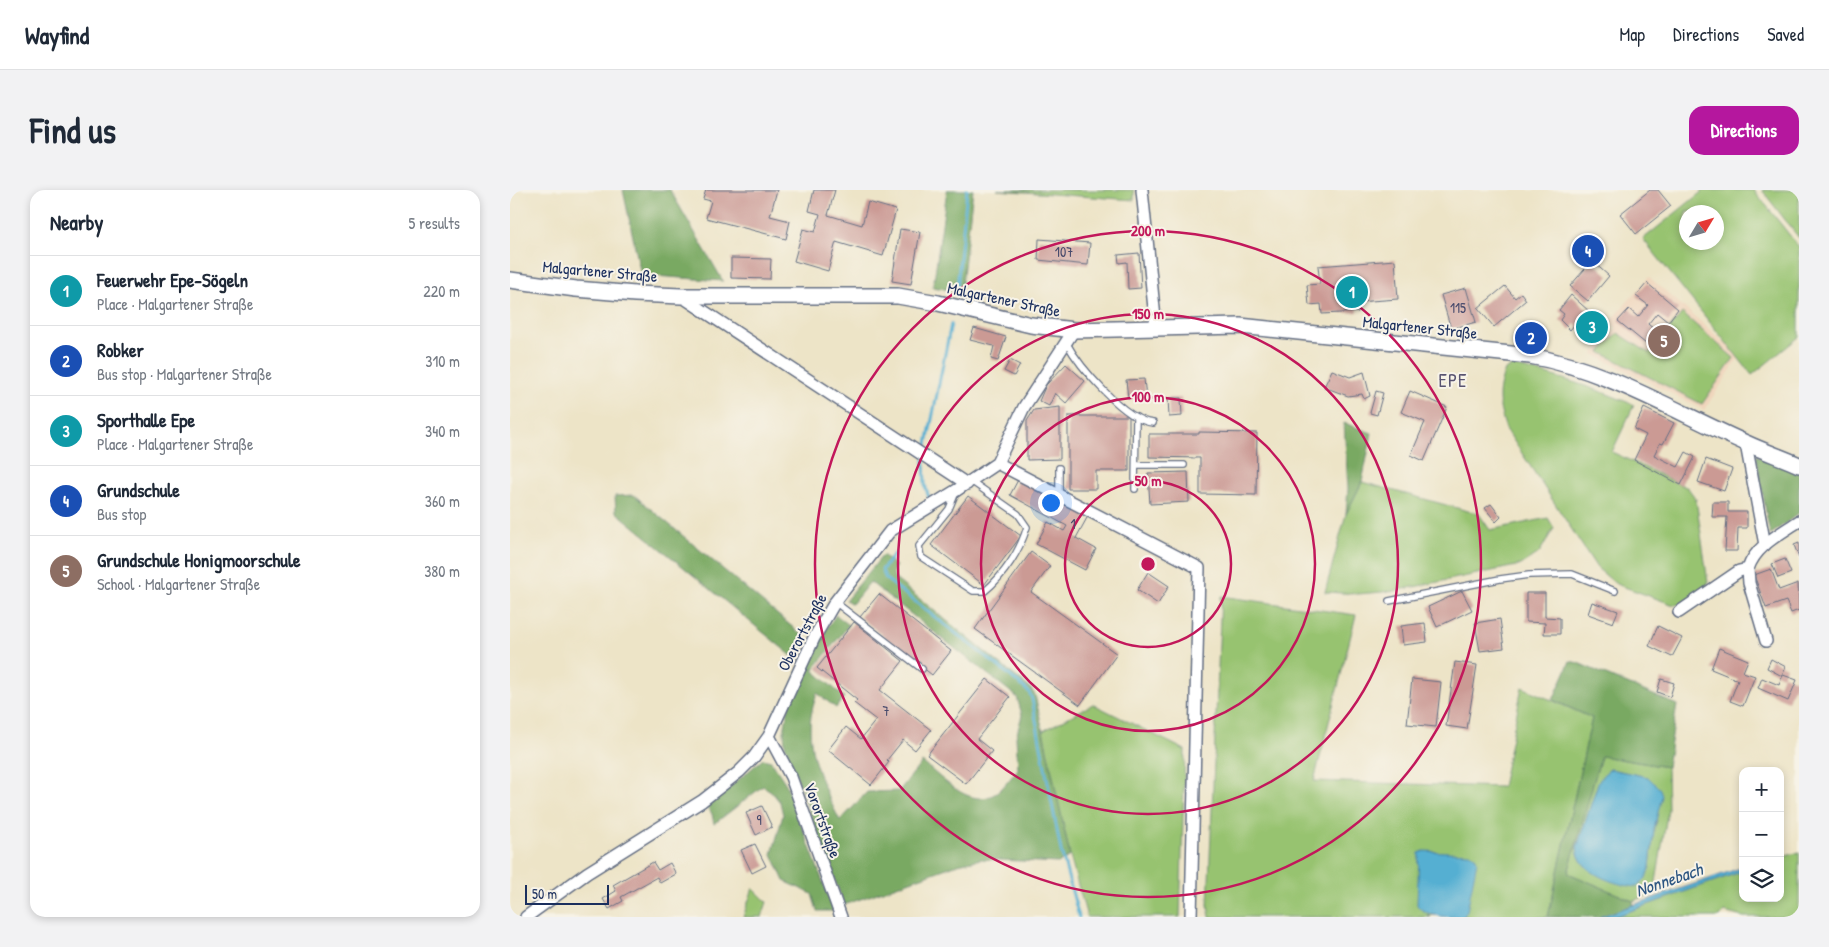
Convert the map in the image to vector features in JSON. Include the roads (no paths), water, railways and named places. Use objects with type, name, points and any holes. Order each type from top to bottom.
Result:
[{"type":"street","points":[[1142,190],[1156,328]]},
{"type":"street","name":"Malgartener Straße","points":[[510,280],[576,289],[681,296],[898,296],[938,303],[1070,336],[1156,328],[1240,326],[1530,356],[1551,359],[1579,368],[1641,394],[1746,444],[1799,464]]},
{"type":"street","points":[[681,296],[965,485]]},
{"type":"street","name":"Oberortstraße","points":[[526,917],[587,873],[702,801],[739,772],[754,757],[769,736],[814,638],[835,602],[890,531],[965,485],[997,462],[1024,407],[1070,336]]},
{"type":"street","points":[[1746,444],[1766,545]]},
{"type":"street","points":[[997,462],[1199,568],[1190,917]]},
{"type":"street","points":[[1766,641],[1749,583],[1748,569],[1751,559],[1766,545],[1799,521]]},
{"type":"street","points":[[1679,612],[1739,571],[1748,569]]},
{"type":"street","name":"Vorortstraße","points":[[769,736],[791,777],[841,917]]},
{"type":"lane","points":[[1070,336],[1075,358],[1089,376],[1109,395],[1136,416],[1146,422],[1153,423]]},
{"type":"lane","points":[[1135,489],[1136,416]]},
{"type":"lane","points":[[1136,465],[1184,465]]},
{"type":"lane","points":[[1059,468],[1059,495]]},
{"type":"lane","points":[[965,485],[1018,514],[1027,528],[1022,545],[995,583],[985,592],[973,591],[921,557],[919,546],[949,509],[965,485]]},
{"type":"lane","points":[[1389,601],[1529,575],[1572,574],[1615,591]]},
{"type":"lane","points":[[835,602],[922,669]]},
{"type":"water","points":[[1610,769],[1648,777],[1660,789],[1662,796],[1654,829],[1650,867],[1646,878],[1637,887],[1618,884],[1599,876],[1584,864],[1579,856],[1577,847],[1598,783]]},
{"type":"water","points":[[1424,851],[1470,853],[1475,856],[1477,861],[1467,911],[1463,917],[1431,914],[1417,905],[1419,853]]},
{"type":"water","points":[[1739,868],[1739,872],[1613,917],[1599,917]]},
{"type":"waterway","points":[[957,288],[967,190]]},
{"type":"waterway","points":[[925,454],[951,324]]},
{"type":"waterway","points":[[924,460],[925,485],[929,498]]},
{"type":"waterway","points":[[894,554],[882,570],[886,579],[1029,692],[1032,699],[1061,851],[1079,917]]},
{"type":"place","name":"Grundschule","points":[[1588,251]]},
{"type":"place","name":"Feuerwehr Epe-Sögeln","points":[[1352,292]]},
{"type":"place","name":"Sporthalle Epe","points":[[1592,327]]},
{"type":"place","name":"Robker","points":[[1531,338]]},
{"type":"place","name":"Grundschule Honigmoorschule","points":[[1664,341]]},
{"type":"district","name":"EPE","points":[[1453,380]]},
{"type":"water label","name":"Nonnebach","points":[[1669,880]]}]
